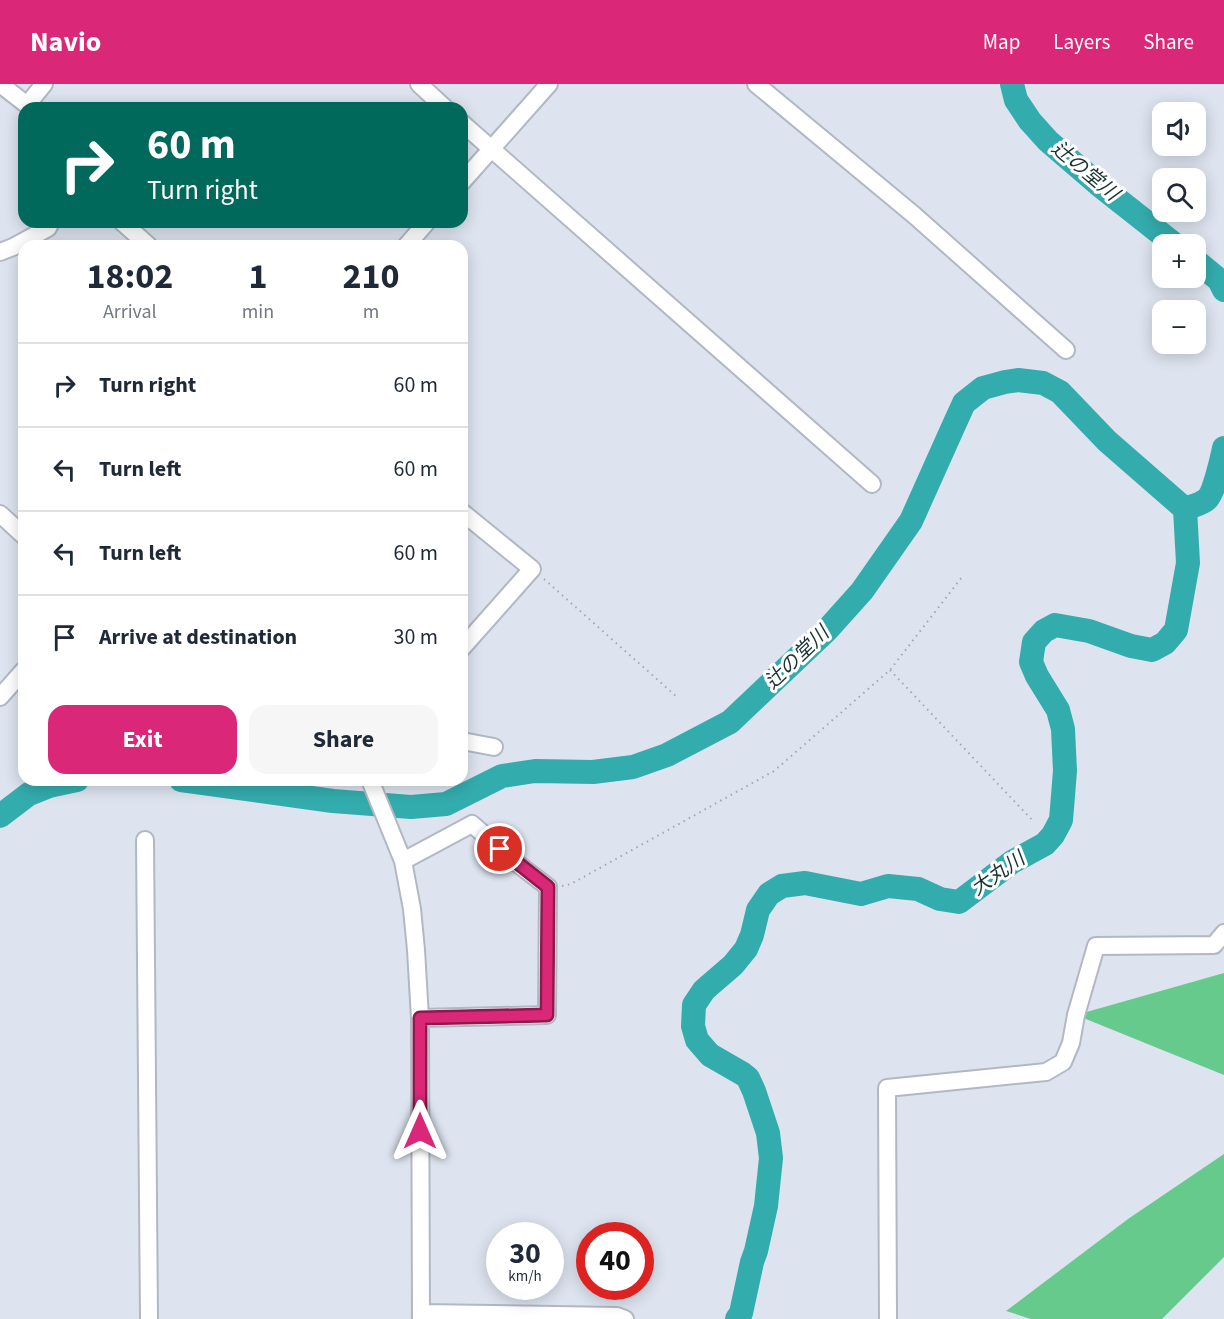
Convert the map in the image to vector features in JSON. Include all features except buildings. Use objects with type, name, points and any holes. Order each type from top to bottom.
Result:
[{"type":"street","points":[[0,84],[23,102]]},
{"type":"street","points":[[32,102],[44,84]]},
{"type":"street","points":[[419,84],[438,102]]},
{"type":"street","points":[[468,175],[549,84]]},
{"type":"street","points":[[756,84],[914,215],[1066,350]]},
{"type":"street","points":[[468,129],[872,484]]},
{"type":"street","points":[[26,240],[48,228]]},
{"type":"street","points":[[129,228],[142,240]]},
{"type":"street","points":[[411,240],[422,228]]},
{"type":"street","points":[[0,252],[18,244]]},
{"type":"street","points":[[0,514],[18,530]]},
{"type":"street","points":[[468,517],[532,569],[468,641]]},
{"type":"street","points":[[0,697],[18,677]]},
{"type":"street","points":[[468,742],[494,747]]},
{"type":"street","points":[[372,786],[400,855],[412,909],[416,950],[420,1018],[421,1316],[617,1316],[625,1319]]},
{"type":"street","points":[[400,855],[472,824],[548,887],[547,1015],[420,1018]]},
{"type":"street","points":[[145,840],[149,1319]]},
{"type":"street","points":[[888,1319],[887,1088],[1046,1072],[1063,1062],[1071,1043],[1076,1016],[1096,946],[1214,945],[1224,933]]},
{"type":"path","points":[[532,569],[677,698]]},
{"type":"path","points":[[548,887],[571,884],[774,771],[890,670],[962,577]]},
{"type":"path","points":[[890,670],[1034,822]]},
{"type":"green space","points":[[1224,973],[1224,1075],[1076,1015]]},
{"type":"green space","points":[[1224,1154],[1224,1257],[1162,1319],[1031,1319],[1006,1311],[1128,1219]]},
{"type":"waterway","name":"辻の堂川","points":[[1012,84],[1016,100],[1030,121],[1048,141],[1161,234]]},
{"type":"waterway","name":"辻の堂川","points":[[1206,269],[1219,280],[1224,290]]},
{"type":"waterway","name":"辻の堂川","points":[[224,786],[333,801],[411,807],[446,804],[502,776],[535,771],[593,772],[633,767],[667,755],[730,722],[827,630],[862,591],[911,521],[964,403],[983,388],[1018,380],[1043,383],[1060,392],[1107,441],[1185,509]]},
{"type":"waterway","name":"辻の堂川","points":[[1185,509],[1202,502],[1210,495],[1224,448]]},
{"type":"waterway","name":"大丸川","points":[[737,1319],[741,1313],[766,1206],[771,1158],[768,1133],[748,1078],[710,1055],[697,1040],[693,1026],[694,1005],[704,990],[733,965],[746,949],[758,910],[769,894],[782,886],[805,883],[861,894],[888,886],[918,889],[940,899],[959,902],[1012,862],[1045,844],[1061,820],[1065,771],[1063,729],[1058,710],[1031,662],[1034,642],[1044,631],[1055,625],[1089,631],[1131,646],[1152,650],[1165,643],[1176,630],[1188,563],[1185,509]]},
{"type":"waterway","name":"辻の堂川","points":[[0,816],[29,794],[49,786]]},
{"type":"route","points":[[420,1131],[420,1018],[547,1015],[548,887],[500,849]]}]
